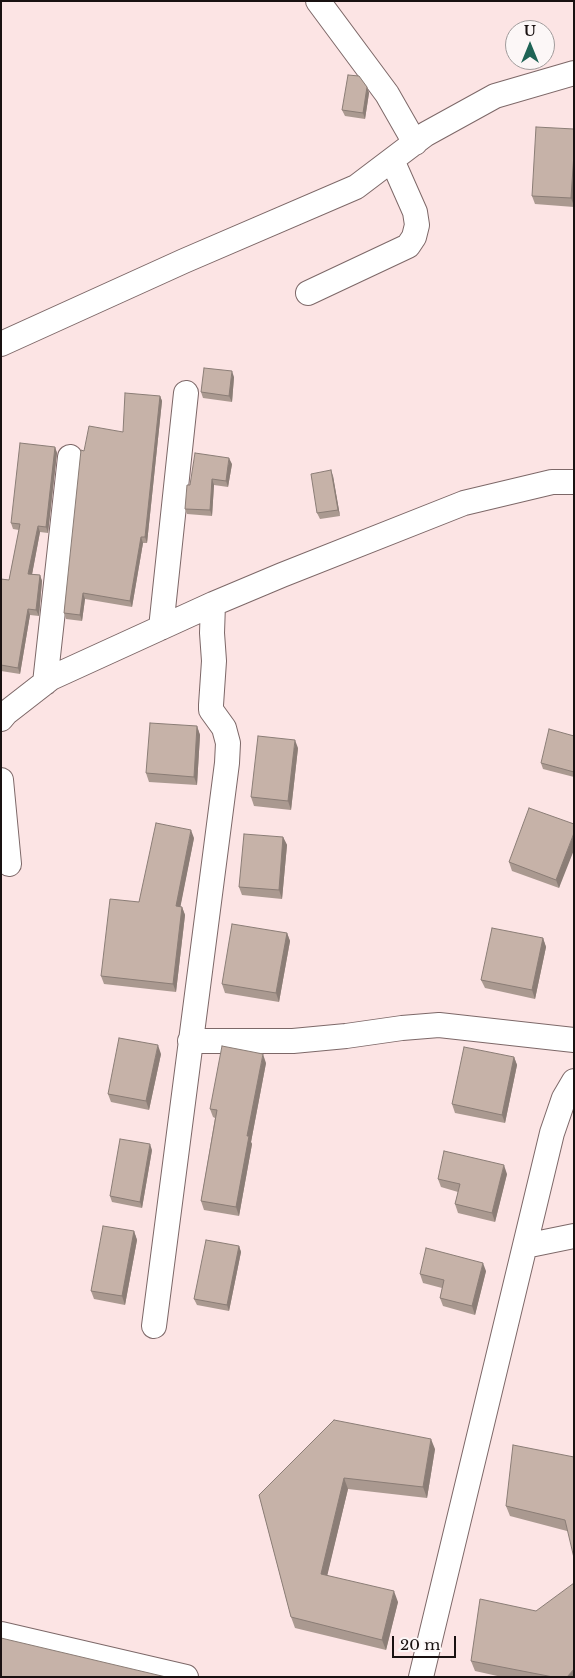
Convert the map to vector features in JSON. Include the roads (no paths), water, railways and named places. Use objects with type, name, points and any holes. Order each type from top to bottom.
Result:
[{"type":"street","points":[[318,1],[387,94],[415,143]]},
{"type":"street","points":[[1,344],[356,187],[426,134],[495,96],[574,73]]},
{"type":"street","points":[[308,292],[408,246],[414,237],[416,225],[415,212],[392,160]]},
{"type":"street","points":[[161,628],[186,393]]},
{"type":"street","points":[[45,683],[70,457]]},
{"type":"street","points":[[1,719],[6,713],[52,678],[213,604],[464,503],[552,482],[574,482]]},
{"type":"street","points":[[154,1326],[227,756],[228,743],[224,728],[212,710],[211,705],[214,661],[212,633],[213,604]]},
{"type":"street","points":[[1,780],[9,864]]},
{"type":"street","points":[[190,1041],[293,1041],[440,1025],[574,1040]]},
{"type":"street","points":[[421,1677],[552,1133],[564,1098],[574,1081]]},
{"type":"street","points":[[525,1246],[574,1236]]},
{"type":"street","points":[[1,1634],[186,1677]]}]
